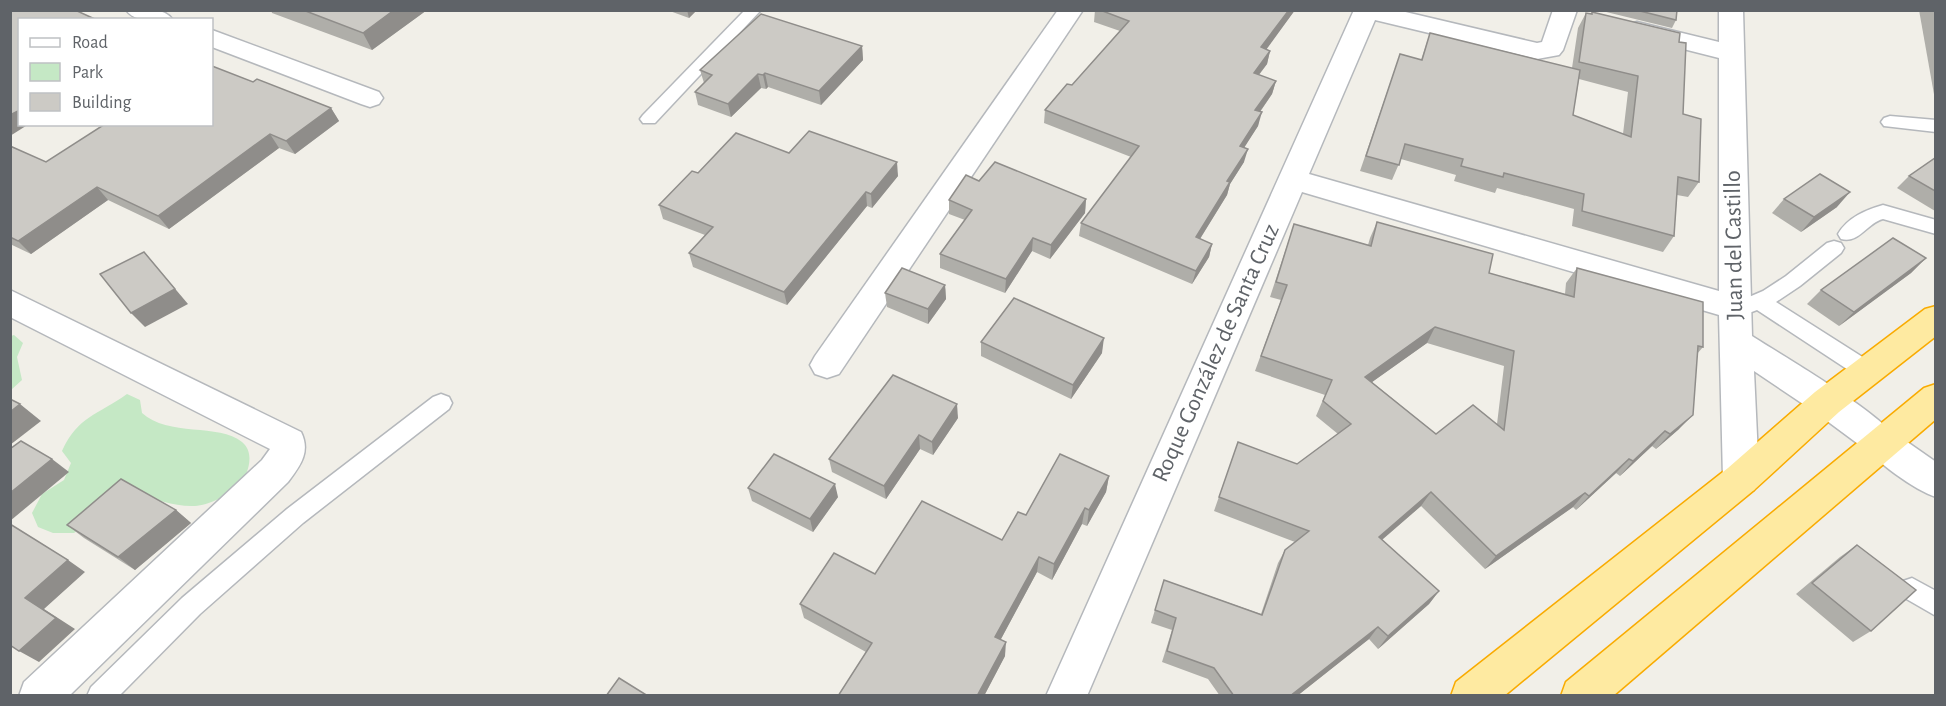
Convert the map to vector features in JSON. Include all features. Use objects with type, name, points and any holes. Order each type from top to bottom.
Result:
[{"type":"highway","points":[[1471,696],[1741,479],[1827,402],[1935,318]]},
{"type":"highway","points":[[1581,696],[1935,398]]},
{"type":"street","points":[[138,10],[156,18]]},
{"type":"street","points":[[826,365],[1071,10]]},
{"type":"street","name":"Juan del Castillo","points":[[1731,10],[1731,53],[1748,305],[1736,342],[1741,479]]},
{"type":"street","points":[[1367,11],[1538,51],[1550,49],[1582,16],[1731,53]]},
{"type":"street","name":"Roque González de Santa Cruz","points":[[1066,696],[1367,11]]},
{"type":"street","points":[[213,38],[370,98]]},
{"type":"street","points":[[1292,179],[1748,305]]},
{"type":"street","points":[[10,303],[289,442],[287,455],[275,471],[39,696]]},
{"type":"street","points":[[1736,342],[1827,402],[1935,482]]},
{"type":"lane","points":[[649,119],[754,10]]},
{"type":"lane","points":[[1890,122],[1935,126]]},
{"type":"lane","points":[[1867,371],[1748,305],[1841,241],[1869,216],[1883,212],[1935,227]]},
{"type":"lane","points":[[100,696],[191,606],[295,516],[441,403]]},
{"type":"lane","points":[[1912,589],[1935,605]]},
{"type":"green space","points":[[14,335],[23,343],[17,357],[22,380],[11,390],[11,336]]},
{"type":"green space","points":[[127,394],[140,400],[142,413],[153,420],[179,428],[220,433],[242,442],[249,452],[249,465],[241,483],[223,497],[195,506],[173,504],[136,494],[93,518],[74,533],[53,533],[38,527],[32,513],[42,494],[64,480],[71,463],[62,451],[68,439],[82,423]]},
{"type":"building","points":[[10,10],[75,10],[93,18],[18,18],[18,111],[10,115]]},
{"type":"building","points":[[303,10],[394,10],[363,33]]},
{"type":"building","points":[[1100,10],[1289,10],[1261,47],[1270,51],[1254,73],[1276,81],[1255,110],[1262,112],[1240,146],[1248,149],[1227,181],[1230,182],[1196,237],[1212,244],[1196,271],[1081,223],[1139,146],[1045,110],[1067,84],[1072,85],[1129,21]]},
{"type":"building","points":[[1636,10],[1677,10],[1676,20]]},
{"type":"building","points":[[1592,12],[1680,33],[1679,42],[1686,43],[1683,114],[1701,119],[1699,182],[1678,177],[1674,236],[1582,211],[1584,194],[1504,173],[1503,177],[1461,166],[1463,159],[1405,144],[1399,165],[1366,156],[1400,54],[1422,60],[1430,33],[1580,70],[1573,115],[1631,137],[1638,76],[1579,62],[1586,13],[1592,14]]},
{"type":"building","points":[[761,14],[862,46],[819,91],[765,73],[758,74],[728,104],[695,92],[712,75],[700,70]]},
{"type":"building","points":[[213,66],[253,82],[257,79],[331,108],[286,141],[270,134],[158,216],[97,187],[18,241],[10,237],[10,146],[46,162],[102,126],[213,126]]},
{"type":"building","points":[[809,131],[897,162],[871,194],[866,192],[784,292],[689,253],[713,227],[659,205],[692,171],[698,173],[736,133],[789,153]]},
{"type":"building","points":[[1935,158],[1935,191],[1909,176]]},
{"type":"building","points":[[995,162],[1086,199],[1051,245],[1033,238],[1006,279],[940,254],[972,210],[949,200],[966,175],[979,181]]},
{"type":"building","points":[[1820,174],[1850,192],[1814,217],[1784,199]]},
{"type":"building","points":[[1377,222],[1493,254],[1489,273],[1574,297],[1577,268],[1703,302],[1703,347],[1698,346],[1693,415],[1670,434],[1665,431],[1633,461],[1629,459],[1589,496],[1585,493],[1496,556],[1431,492],[1379,537],[1439,591],[1388,636],[1378,627],[1290,696],[1234,696],[1214,668],[1167,651],[1176,618],[1155,610],[1164,580],[1262,615],[1285,550],[1309,531],[1219,497],[1238,442],[1297,464],[1351,424],[1323,401],[1332,380],[1261,356],[1287,285],[1276,282],[1294,224],[1371,246]],"holes":[[[1435,327],[1514,351],[1504,430],[1473,405],[1436,434],[1365,377]]]},
{"type":"building","points":[[1893,238],[1926,258],[1854,312],[1821,290]]},
{"type":"building","points":[[144,252],[175,289],[131,313],[100,274]]},
{"type":"building","points":[[902,268],[945,285],[928,309],[885,293]]},
{"type":"building","points":[[1014,298],[1104,338],[1073,385],[981,342]]},
{"type":"building","points":[[893,375],[957,404],[932,442],[919,435],[884,486],[829,459]]},
{"type":"building","points":[[10,399],[20,404],[10,412]]},
{"type":"building","points":[[21,441],[52,459],[10,493],[10,449]]},
{"type":"building","points":[[774,454],[835,484],[810,519],[748,488]]},
{"type":"building","points":[[1060,454],[1109,476],[1089,510],[1085,508],[1054,564],[1039,557],[995,637],[1006,642],[977,696],[838,696],[872,643],[800,604],[834,553],[875,574],[922,501],[1002,540],[1018,512],[1026,515]]},
{"type":"building","points":[[121,479],[176,510],[118,557],[67,525]]},
{"type":"building","points":[[10,524],[68,560],[25,598],[56,618],[19,651],[10,645]]},
{"type":"building","points":[[1857,545],[1916,590],[1871,631],[1812,583]]},
{"type":"building","points":[[619,678],[648,696],[606,696]]}]
